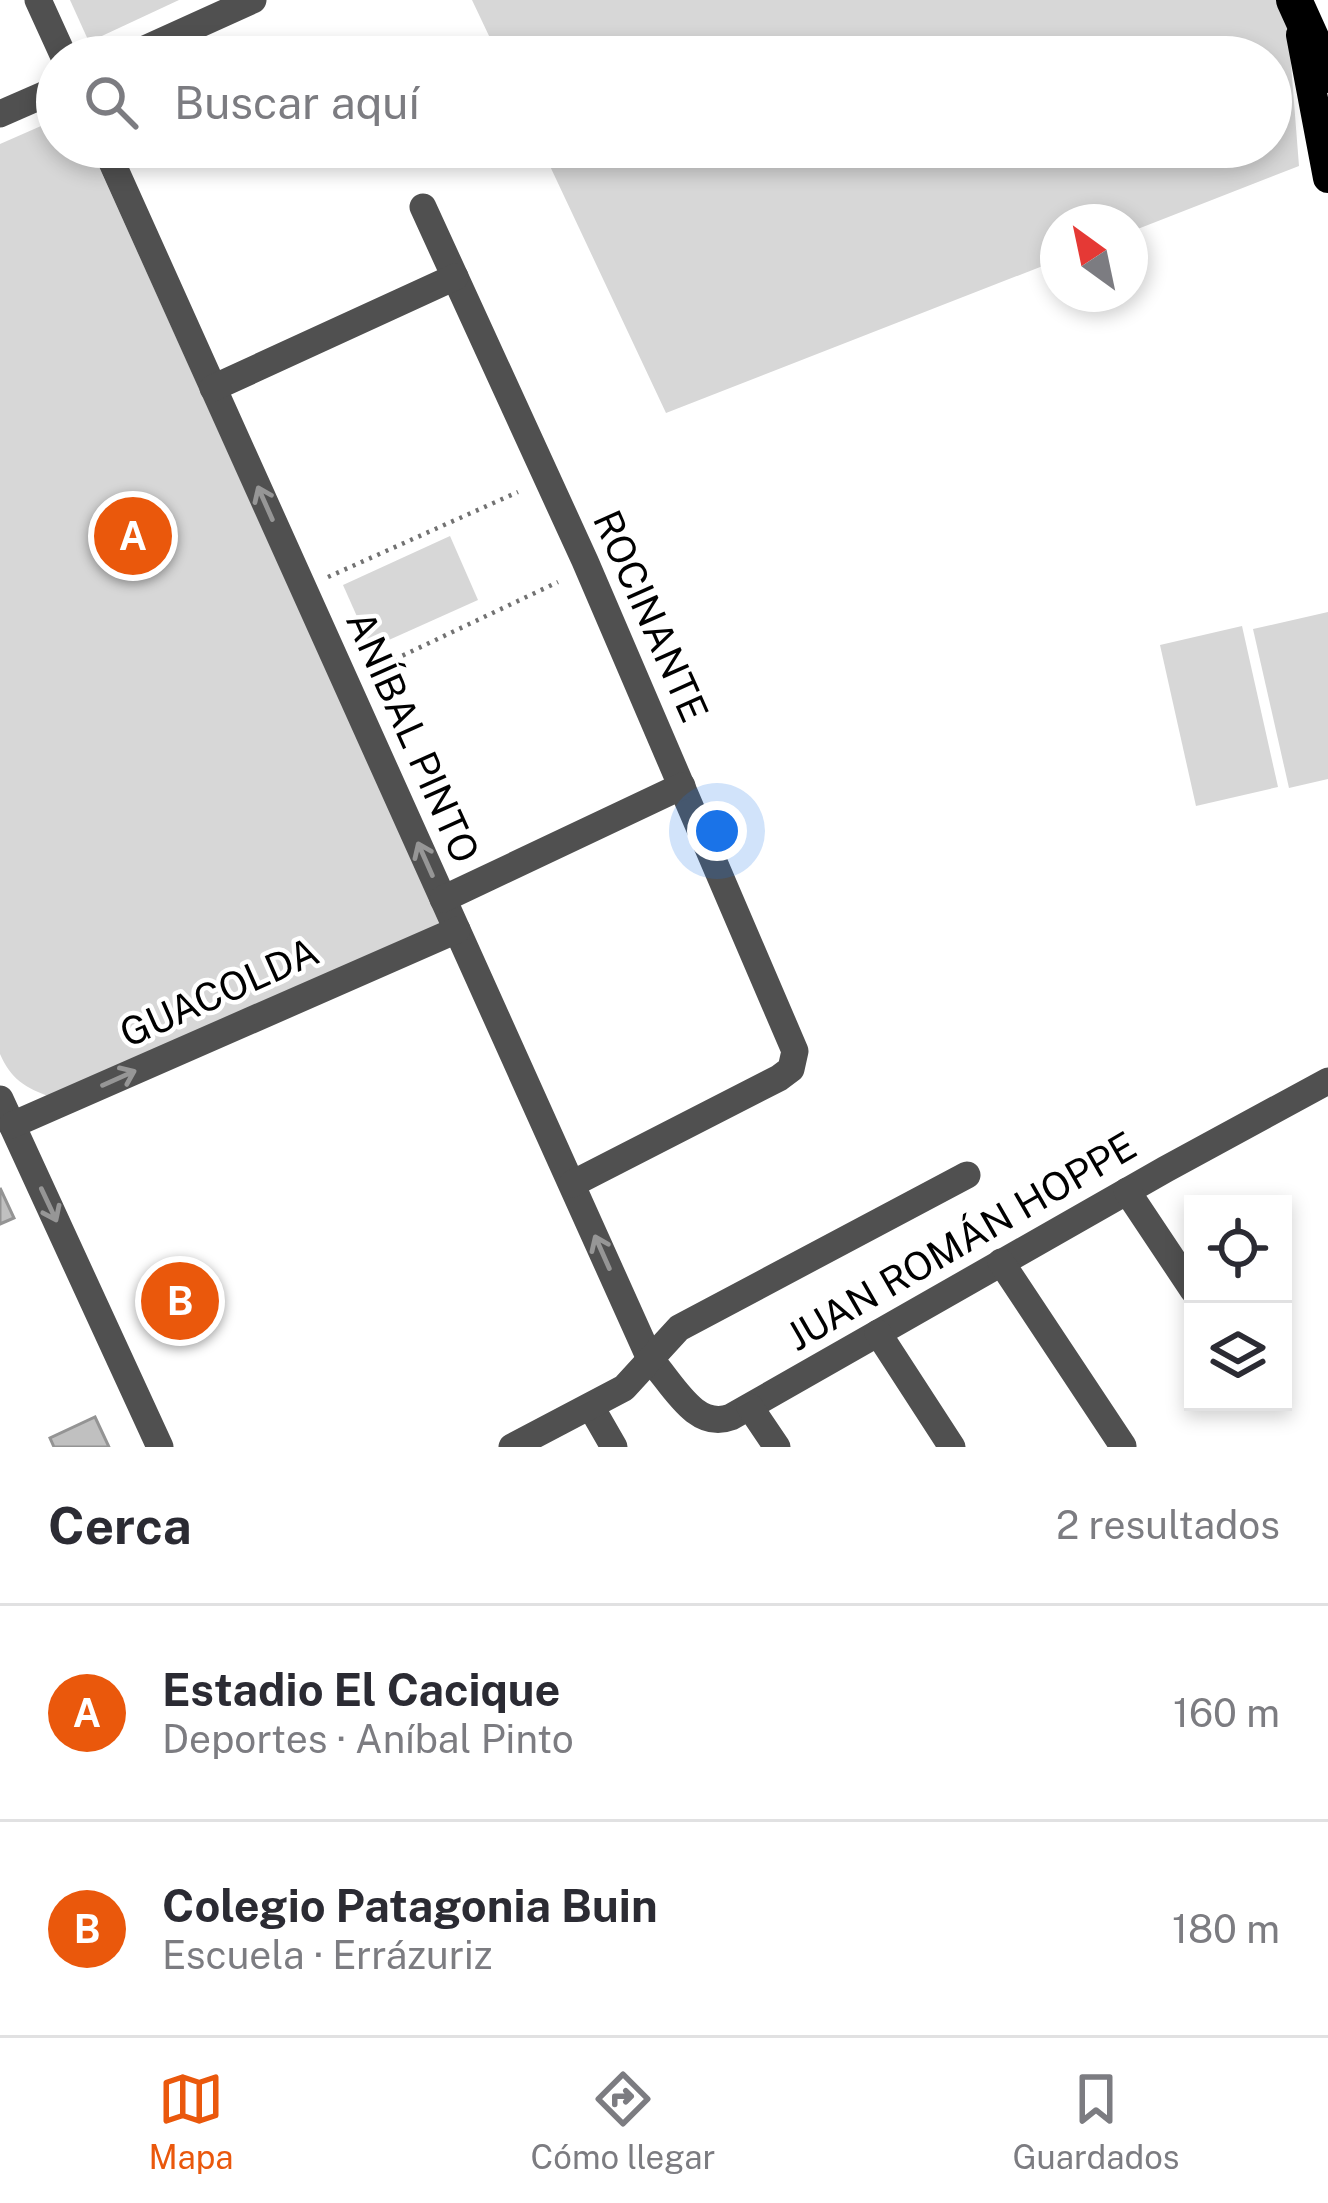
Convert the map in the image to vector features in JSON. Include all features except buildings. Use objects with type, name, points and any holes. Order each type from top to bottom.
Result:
[{"type":"highway","points":[[1294,0],[1328,75]]},
{"type":"main road","points":[[1294,0],[1328,178]]},
{"type":"street","points":[[38,0],[54,36]]},
{"type":"street","points":[[174,36],[254,0]]},
{"type":"street","points":[[0,115],[36,99]]},
{"type":"street","name":"ANÍBAL PINTO","points":[[114,168],[650,1360]]},
{"type":"street","name":"ROCINANTE","points":[[423,206],[585,561],[792,1041],[794,1061],[779,1078],[572,1184]]},
{"type":"street","points":[[213,388],[455,278]]},
{"type":"street","points":[[443,899],[682,786]]},
{"type":"street","name":"GUACOLDA","points":[[12,1125],[457,930]]},
{"type":"street","name":"JUAN ROMÁN HOPPE","points":[[650,1360],[693,1412],[707,1420],[724,1420],[1328,1081]]},
{"type":"street","points":[[0,1099],[160,1447]]},
{"type":"street","points":[[512,1447],[623,1388],[679,1328],[967,1175]]},
{"type":"street","points":[[1127,1191],[1184,1276]]},
{"type":"street","points":[[1001,1262],[1123,1446]]},
{"type":"street","points":[[878,1333],[952,1447]]},
{"type":"street","points":[[591,1407],[614,1447]]},
{"type":"street","points":[[750,1407],[777,1447]]},
{"type":"path","points":[[328,577],[518,492]]},
{"type":"path","points":[[370,671],[559,582]]},
{"type":"shaded area","points":[[70,0],[179,0],[102,36],[86,36]]},
{"type":"shaded area","points":[[472,0],[1286,0],[1289,36],[489,36]]},
{"type":"shaded area","points":[[1292,77],[1299,166],[1148,225],[1148,204],[1040,204],[1040,267],[666,413],[551,168],[1292,168]]},
{"type":"shaded area","points":[[36,128],[36,168],[99,168],[441,924],[51,1097],[20,1082],[0,1054],[0,144]]},
{"type":"shaded area","points":[[450,536],[478,600],[371,648],[343,585]]},
{"type":"shaded area","points":[[1328,612],[1328,779],[1289,788],[1253,629]]},
{"type":"shaded area","points":[[1242,626],[1278,787],[1196,806],[1160,645]]},
{"type":"place","name":"Estadio El Cacique","points":[[133,536]]},
{"type":"place","name":"Colegio Patagonia Buin","points":[[180,1301]]}]
